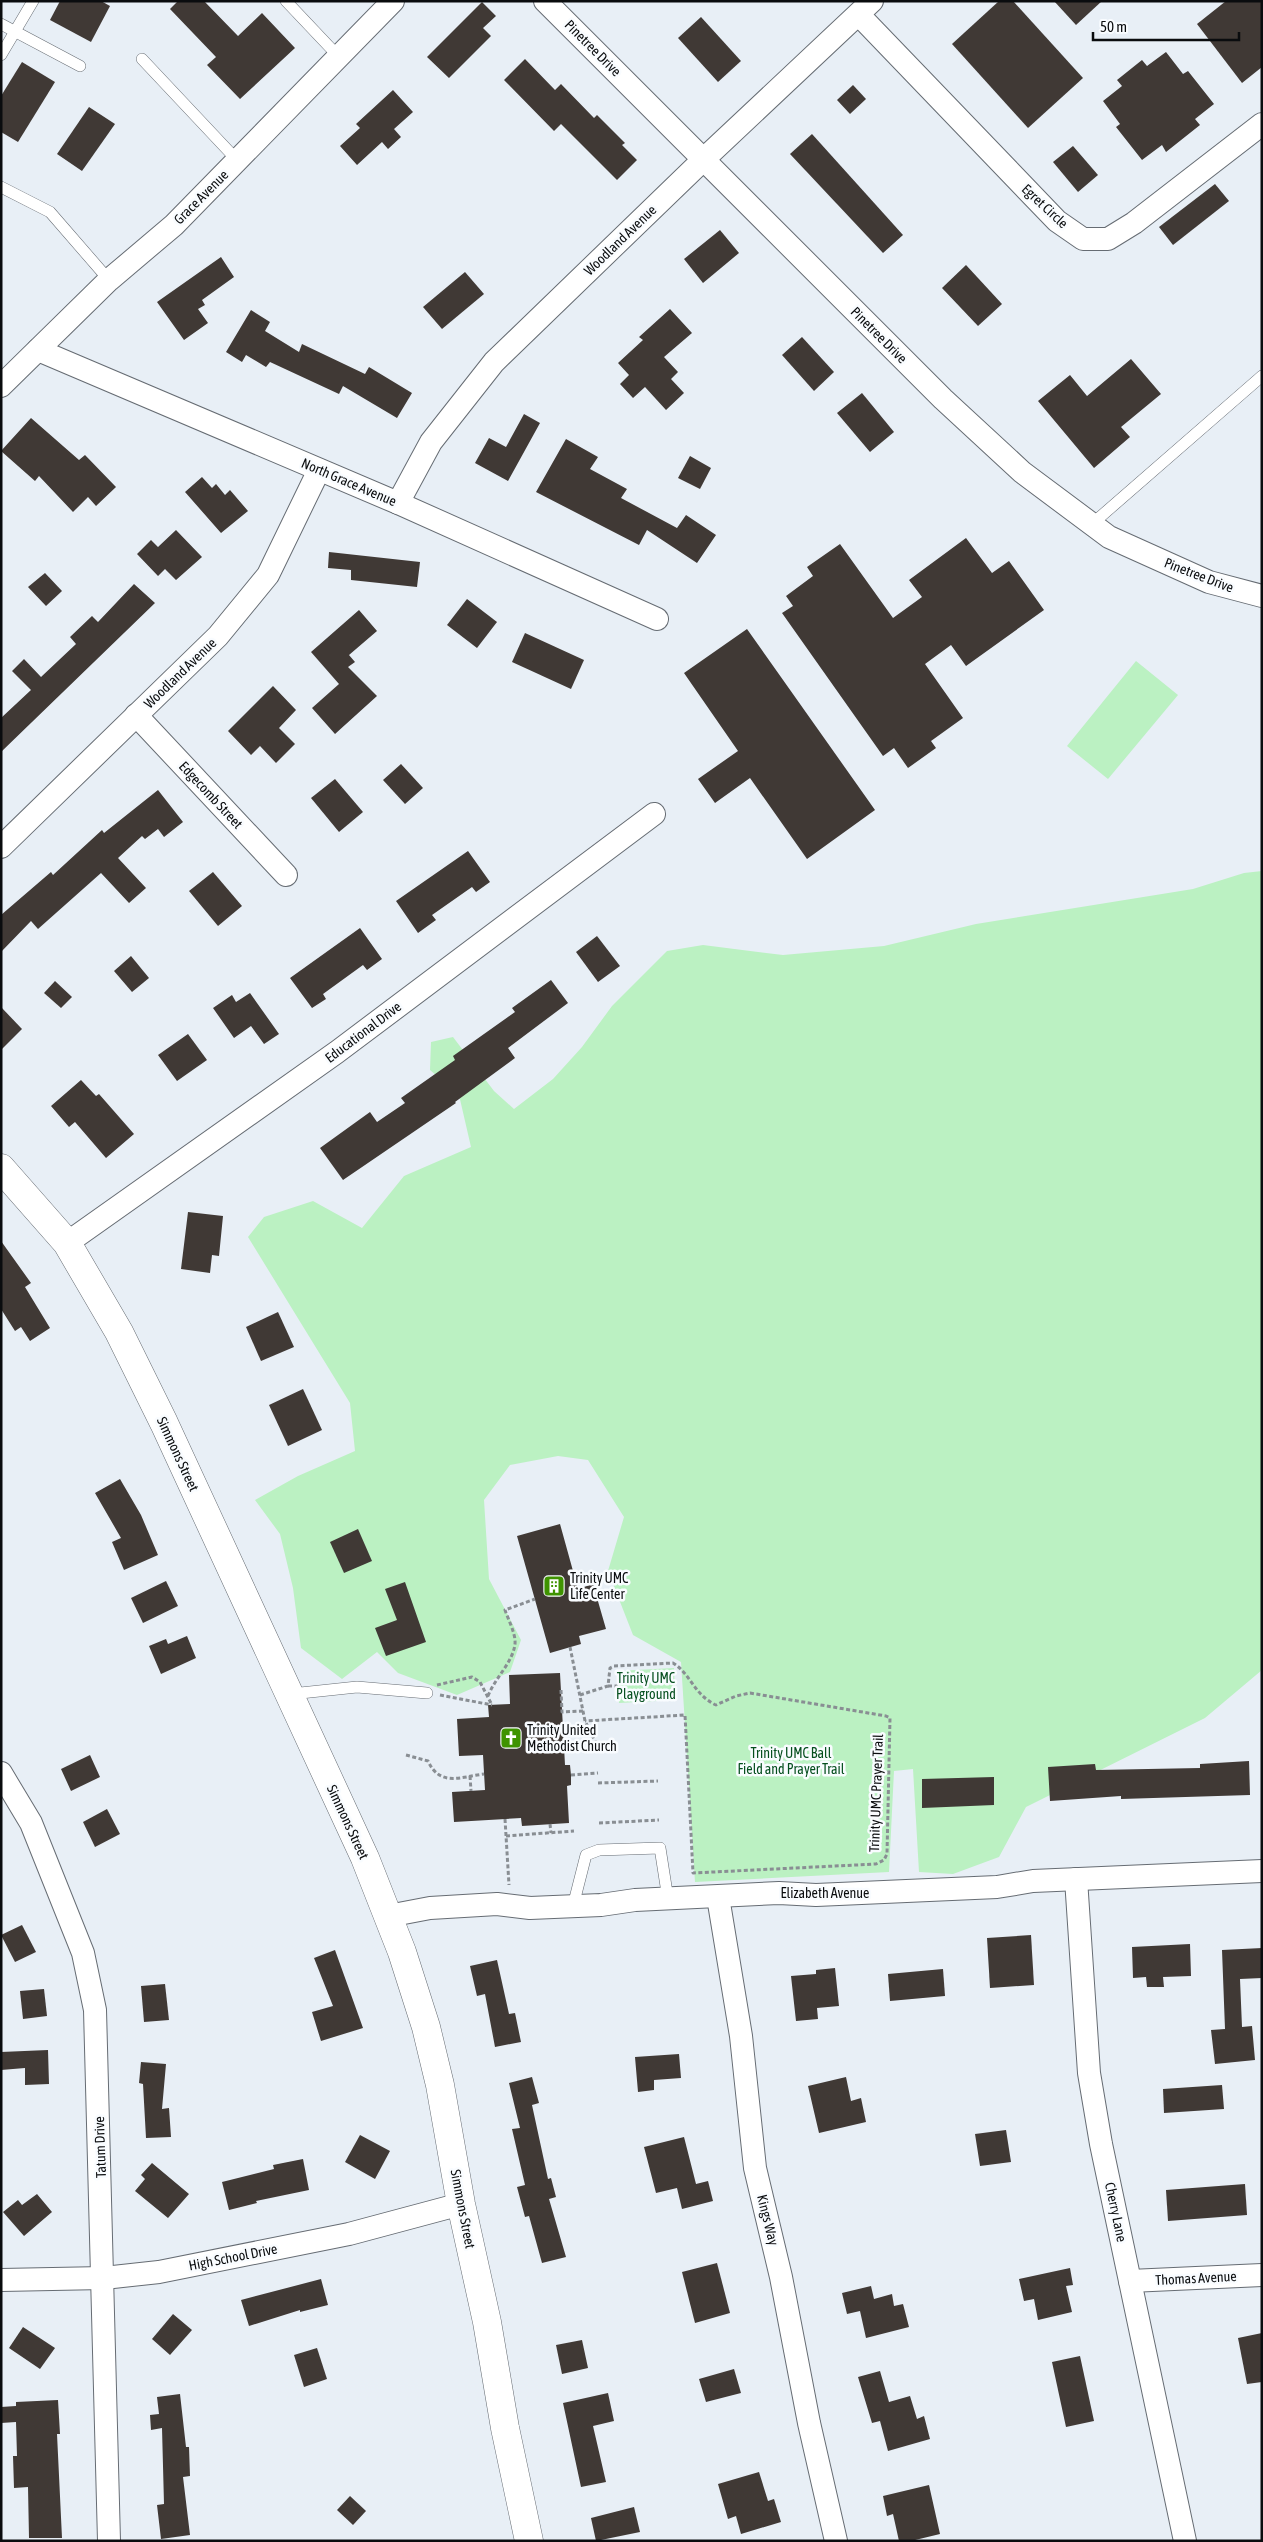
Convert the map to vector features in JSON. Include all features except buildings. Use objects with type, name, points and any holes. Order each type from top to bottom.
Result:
[{"type":"street","name":"Grace Avenue","points":[[1,386],[109,280],[174,225],[393,1]]},
{"type":"street","name":"Pinetree Drive","points":[[545,1],[705,158],[943,399],[1022,472],[1109,537],[1209,582],[1262,596]]},
{"type":"street","name":"Woodland Avenue","points":[[398,503],[431,442],[494,362],[705,158],[866,8]]},
{"type":"street","name":"Egret Circle","points":[[866,8],[1057,221],[1083,238],[1108,239],[1134,223],[1262,124]]},
{"type":"street","name":"North Grace Avenue","points":[[38,350],[398,503],[657,619]]},
{"type":"street","name":"Woodland Avenue","points":[[1,847],[218,636],[268,575],[319,470]]},
{"type":"street","name":"Edgecomb Street","points":[[136,715],[286,875]]},
{"type":"street","name":"Educational Drive","points":[[67,1243],[337,1052],[654,814]]},
{"type":"street","name":"Simmons Street","points":[[1,1168],[67,1243],[120,1332],[365,1858],[388,1916],[426,2027],[440,2085],[461,2204],[487,2322],[529,2541]]},
{"type":"street","name":"Tatum Drive","points":[[1,1773],[30,1823],[83,1953],[95,2010],[104,2278],[104,2384],[109,2541]]},
{"type":"street","name":"Elizabeth Avenue","points":[[388,1916],[430,1908],[497,1904],[530,1908],[718,1896],[779,1893],[816,1895],[997,1887],[1033,1881],[1262,1872]]},
{"type":"street","name":"Cherry Lane","points":[[1076,1879],[1089,2074],[1101,2144],[1185,2541]]},
{"type":"street","name":"Kings Way","points":[[718,1896],[741,2036],[755,2168],[781,2277],[809,2423],[836,2541]]},
{"type":"street","name":"High School Drive","points":[[1,2280],[104,2278],[158,2272],[340,2236],[461,2204]]},
{"type":"street","name":"Thomas Avenue","points":[[1130,2281],[1262,2275]]},
{"type":"lane","points":[[1,55],[33,1]]},
{"type":"lane","points":[[286,1],[339,57]]},
{"type":"lane","points":[[1,24],[80,66]]},
{"type":"lane","points":[[142,58],[238,160]]},
{"type":"lane","points":[[1,187],[50,212],[109,280]]},
{"type":"lane","points":[[1092,524],[1262,376]]},
{"type":"lane","points":[[289,1695],[357,1687],[427,1693]]},
{"type":"lane","points":[[573,1906],[586,1855],[600,1850],[660,1848],[668,1899]]},
{"type":"path","points":[[488,1696],[494,1682],[507,1664],[515,1643],[505,1610],[535,1599]]},
{"type":"path","points":[[570,1647],[583,1711],[598,1747]]},
{"type":"path","name":"Trinity UMC Prayer Trail","points":[[586,1721],[685,1715],[693,1873],[876,1864],[884,1860],[888,1854],[890,1718],[750,1694],[736,1696],[716,1706],[698,1693],[684,1672],[673,1663],[614,1666],[610,1668],[608,1686]]},
{"type":"path","points":[[472,1677],[480,1682],[492,1705],[427,1693],[438,1683],[472,1677]]},
{"type":"path","points":[[580,1695],[608,1686],[618,1686]]},
{"type":"path","points":[[561,1690],[562,1712],[583,1711]]},
{"type":"path","points":[[406,1755],[428,1761],[433,1772],[446,1779],[484,1774]]},
{"type":"path","points":[[571,1775],[598,1773]]},
{"type":"path","points":[[470,1776],[471,1791]]},
{"type":"path","points":[[598,1784],[658,1781]]},
{"type":"path","points":[[505,1819],[511,1905]]},
{"type":"path","points":[[599,1822],[659,1820]]},
{"type":"path","points":[[550,1824],[551,1833]]},
{"type":"path","points":[[506,1836],[574,1831]]},
{"type":"green space","points":[[1136,661],[1178,695],[1108,779],[1067,746]]},
{"type":"green space","name":"Trinity UMC Ball Field and Prayer Trail","points":[[1262,871],[1262,1670],[1205,1718],[1026,1807],[999,1857],[953,1874],[919,1872],[913,1769],[894,1771],[889,1872],[695,1882],[681,1662],[633,1635],[608,1571],[624,1517],[588,1460],[558,1456],[510,1465],[484,1500],[489,1579],[521,1640],[510,1672],[457,1695],[398,1673],[377,1652],[342,1679],[301,1648],[293,1588],[280,1534],[255,1500],[298,1476],[355,1451],[350,1403],[248,1237],[264,1217],[313,1201],[362,1228],[404,1176],[471,1147],[459,1095],[430,1070],[431,1042],[453,1037],[494,1091],[514,1109],[553,1079],[582,1047],[612,1006],[667,951],[703,945],[783,955],[884,946],[976,924],[1193,889],[1244,873]]},
{"type":"green space","name":"Trinity UMC Playground","points":[[674,1668],[675,1700],[619,1703],[617,1671]]},
{"type":"place","name":"Trinity UMC Life Center","points":[[554,1586]]},
{"type":"place","name":"Trinity United Methodist Church","points":[[511,1738]]}]
